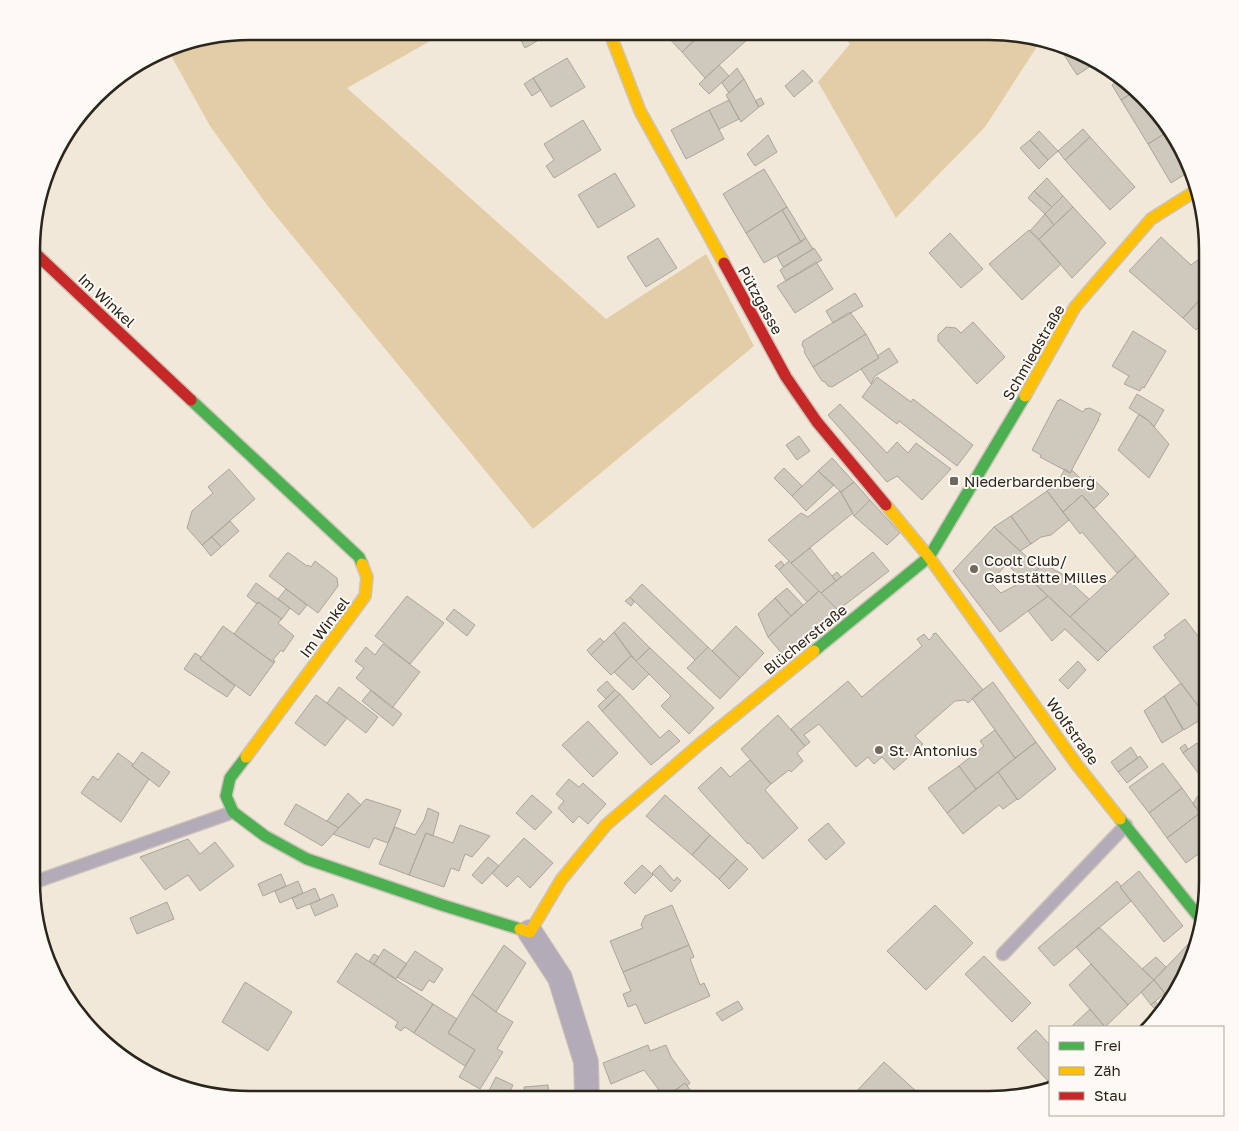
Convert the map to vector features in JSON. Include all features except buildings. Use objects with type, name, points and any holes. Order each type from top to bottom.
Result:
[{"type":"street","name":"Pützgasse","points":[[612,40],[640,111],[786,377],[817,422],[929,557]]},
{"type":"street","name":"Schmiedstraße","points":[[929,557],[1030,388],[1074,307],[1151,219],[1191,194]]},
{"type":"street","name":"Im Winkel","points":[[40,258],[359,557],[367,576],[365,596],[230,778],[226,796],[233,812]]},
{"type":"street","name":"Blücherstraße","points":[[530,932],[561,880],[606,825],[700,743],[929,557]]},
{"type":"street","name":"Wolfstraße","points":[[929,557],[1078,765],[1196,914]]},
{"type":"street","points":[[233,812],[265,836],[307,859],[442,905],[530,932],[560,978],[586,1062],[587,1091]]},
{"type":"lane","points":[[40,880],[233,812]]},
{"type":"lane","points":[[1002,954],[1126,825]]},
{"type":"shaded area","points":[[236,40],[432,40],[347,88],[606,319],[706,254],[754,346],[533,529],[267,205],[210,126],[171,56],[196,47]]},
{"type":"shaded area","points":[[847,40],[1003,40],[1038,46],[985,127],[896,218],[818,82],[850,44]]},
{"type":"traffic: fast","points":[[814,651],[929,557],[1025,396]]},
{"type":"traffic: fast","points":[[191,400],[359,557],[362,564]]},
{"type":"traffic: fast","points":[[246,757],[230,778],[226,796],[233,812],[265,836],[307,859],[442,905],[520,929]]},
{"type":"traffic: fast","points":[[1120,819],[1196,914]]},
{"type":"traffic: slow","points":[[612,40],[640,111],[724,263]]},
{"type":"traffic: slow","points":[[1025,396],[1075,307],[1151,219],[1191,194]]},
{"type":"traffic: slow","points":[[886,505],[929,557],[1077,765],[1120,819]]},
{"type":"traffic: slow","points":[[246,757],[365,596],[367,577],[362,564]]},
{"type":"traffic: slow","points":[[520,929],[530,932],[561,880],[606,825],[701,743],[814,651]]},
{"type":"traffic: jam","points":[[40,258],[191,400]]},
{"type":"traffic: jam","points":[[724,263],[786,377],[817,422],[886,505]]},
{"type":"place","name":"Niederbardenberg","points":[[954,481]]},
{"type":"place","name":"Coolt Club/ Gaststätte Milles","points":[[974,569]]},
{"type":"place","name":"St. Antonius","points":[[879,750]]}]
